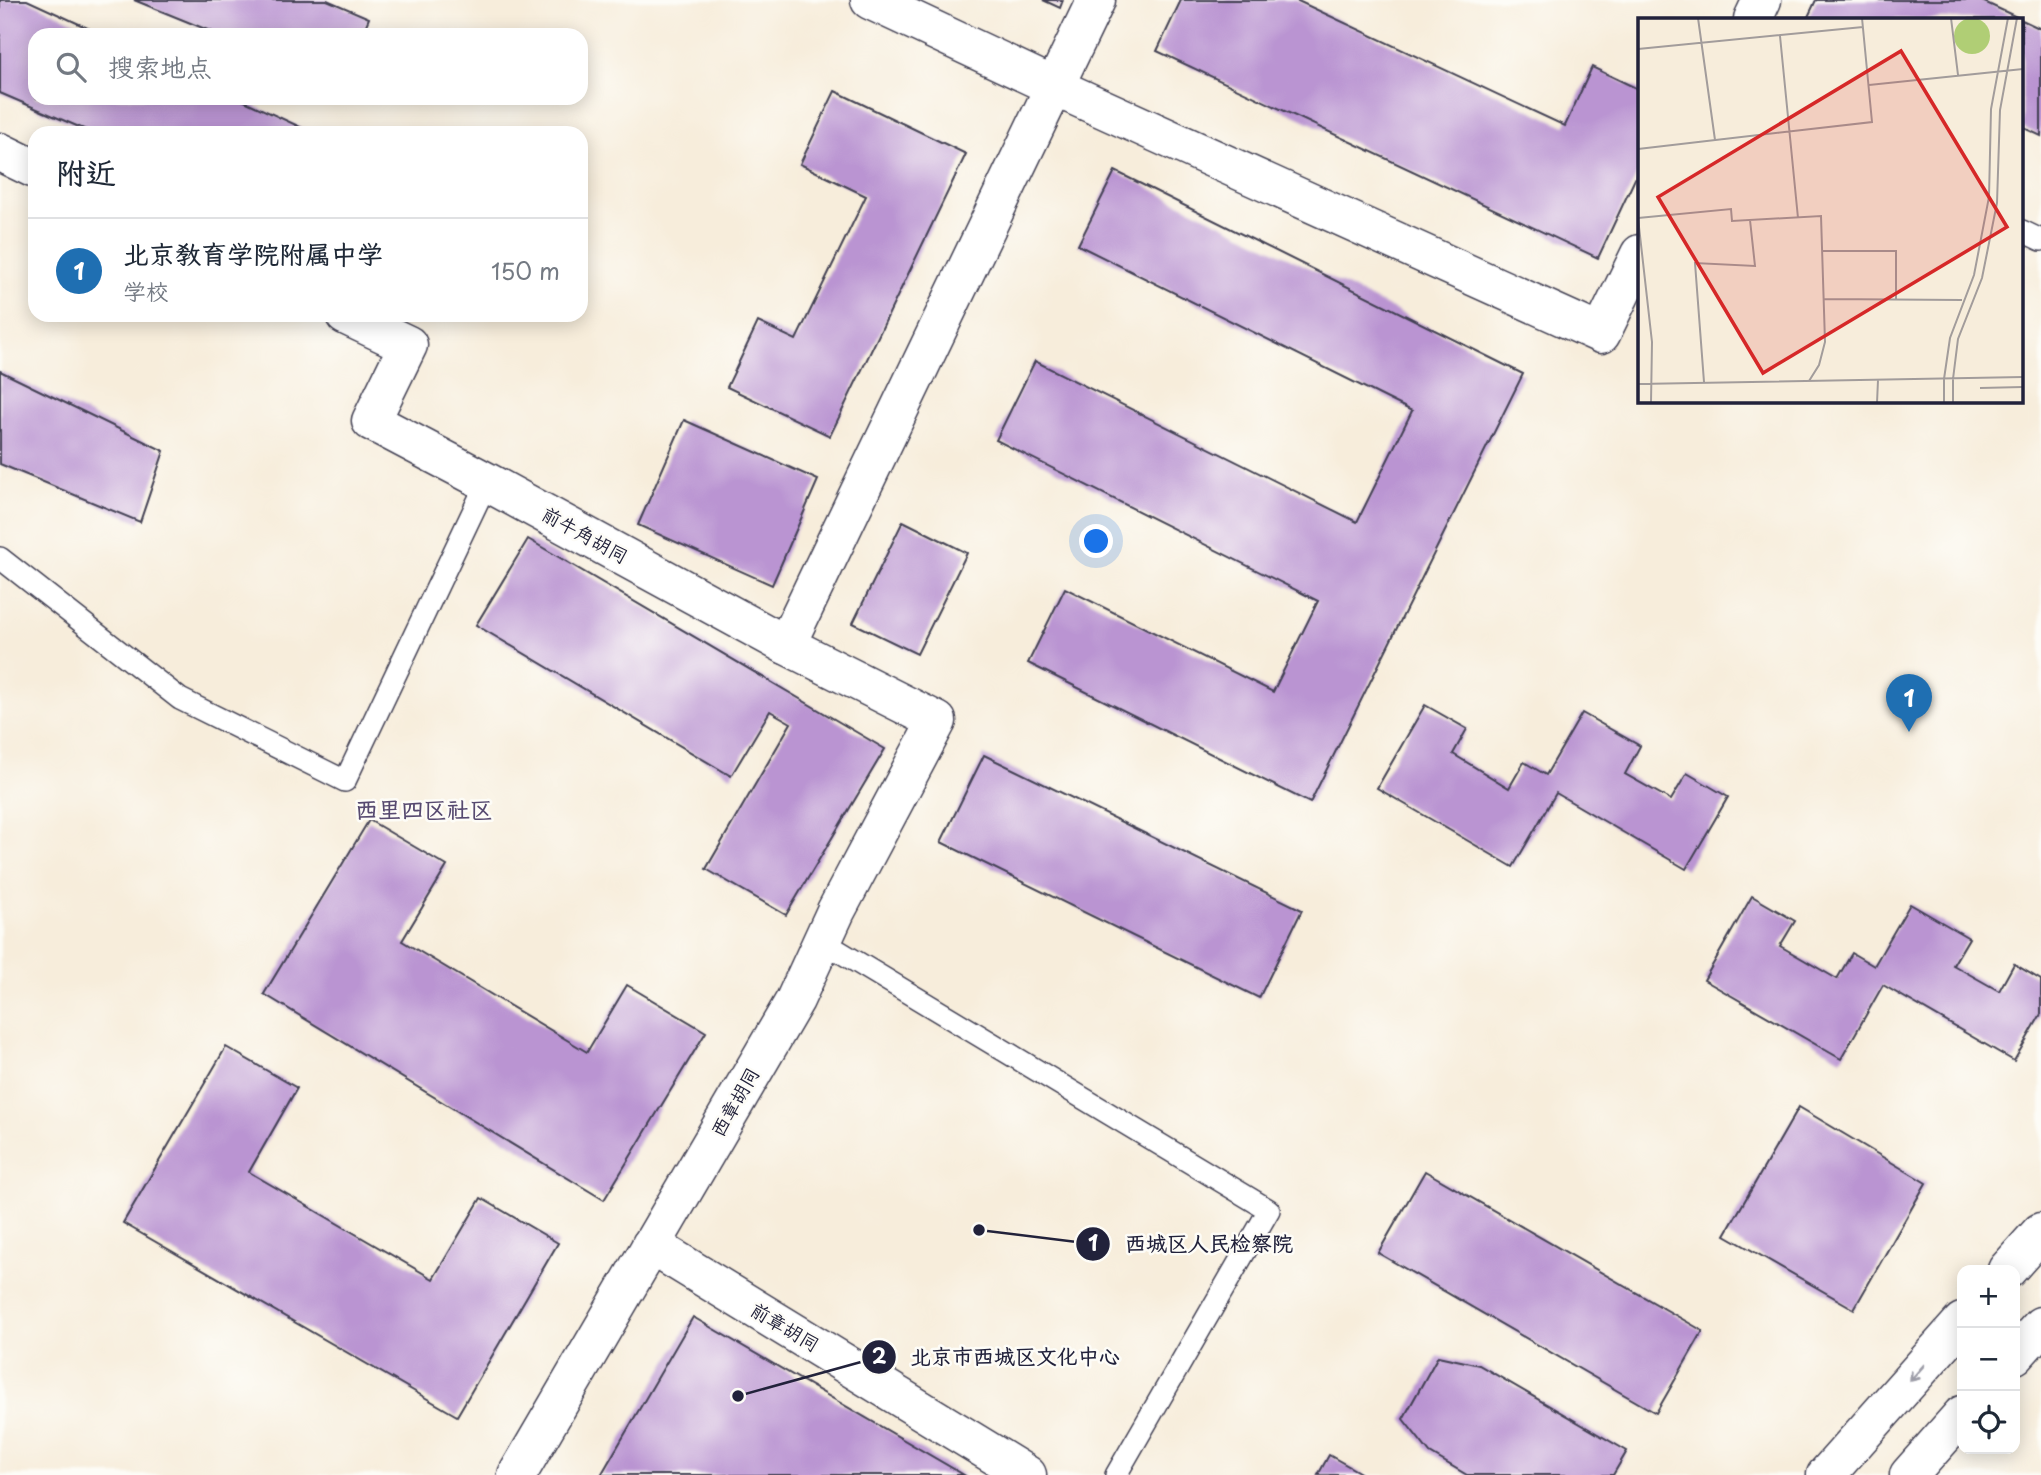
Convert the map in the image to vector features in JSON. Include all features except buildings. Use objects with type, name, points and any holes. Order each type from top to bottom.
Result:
[{"type":"street","points":[[870,0],[1055,87],[1601,334],[1638,258]]},
{"type":"street","points":[[786,645],[1096,0]]},
{"type":"street","points":[[1753,18],[1762,0]]},
{"type":"street","points":[[0,152],[28,166]]},
{"type":"street","name":"前牛角胡同","points":[[360,322],[408,345],[371,421],[786,645],[937,721]]},
{"type":"street","name":"西章胡同","points":[[517,1475],[795,1000],[822,941],[937,721]]},
{"type":"street","points":[[2011,1265],[2041,1232]]},
{"type":"street","name":"前章胡同","points":[[651,1245],[1027,1475]]},
{"type":"street","points":[[2020,1349],[2041,1326]]},
{"type":"street","points":[[1826,1475],[1957,1328]]},
{"type":"street","points":[[1909,1475],[1957,1421]]},
{"type":"lane","points":[[2024,232],[2041,240]]},
{"type":"lane","points":[[0,558],[180,699],[345,781],[487,482]]},
{"type":"lane","points":[[822,941],[1269,1210],[1115,1475]]},
{"type":"place","name":"北京教育学院附属中学","points":[[1909,732]]},
{"type":"place","name":"西城区人民检察院","points":[[979,1230]]},
{"type":"place","name":"北京市西城区文化中心","points":[[738,1396]]},
{"type":"district","name":"西里四区社区","points":[[424,810]]}]
